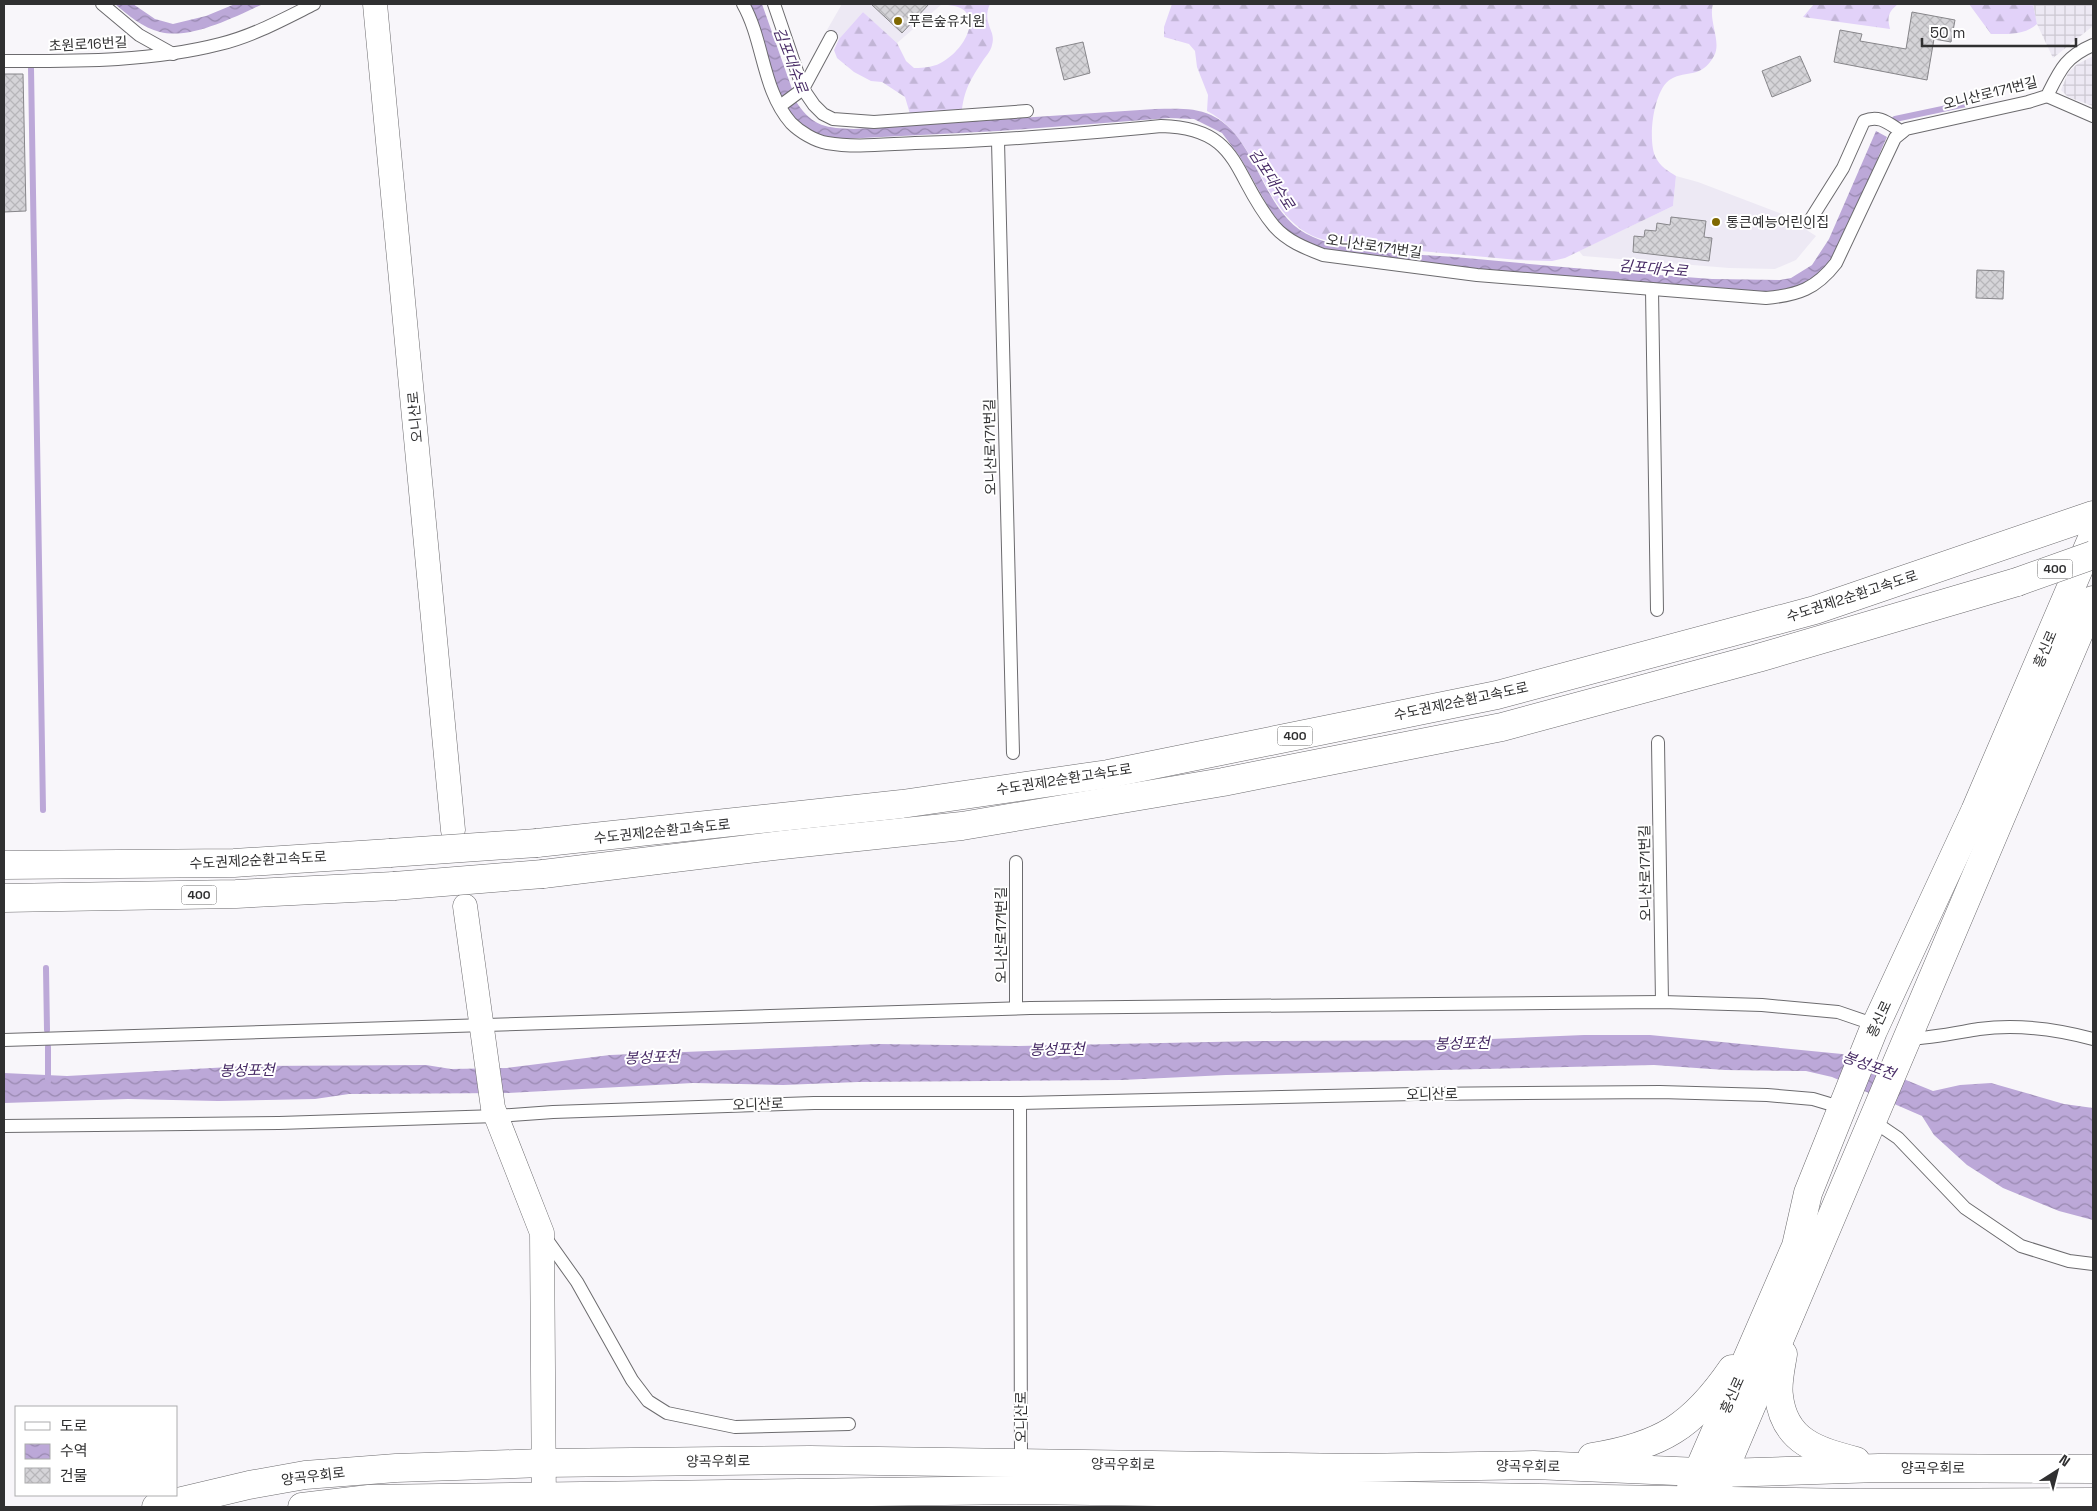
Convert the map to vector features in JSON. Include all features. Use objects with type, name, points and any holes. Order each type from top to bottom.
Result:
[{"type":"main road","name":"수도권제2순환고속도로","points":[[4,865],[234,863],[537,843],[902,804],[1098,775],[1497,695],[1815,610],[2093,515]]},
{"type":"main road","name":"흥신로","points":[[1777,1321],[1808,1193],[1874,1028],[1975,811],[2093,536]]},
{"type":"main road","name":"수도권제2순환고속도로","points":[[4,898],[236,894],[394,886],[543,874],[782,845],[962,826],[1223,782],[1502,727],[1758,658],[2017,582],[2093,555]]},
{"type":"main road","name":"흥신로","points":[[1697,1504],[1777,1321],[1875,1115],[2092,606]]},
{"type":"main road","points":[[1534,1466],[1622,1452],[1663,1439],[1691,1418],[1777,1321]]},
{"type":"main road","points":[[1777,1321],[1779,1396],[1784,1414],[1799,1439],[1815,1450],[1878,1468]]},
{"type":"main road","name":"양곡우회로","points":[[156,1507],[249,1485],[305,1475],[396,1468],[543,1463],[800,1460],[1355,1468],[1534,1466],[1711,1472],[1878,1468],[2093,1469]]},
{"type":"main road","name":"양곡우회로","points":[[302,1507],[369,1499],[544,1502],[1502,1496],[1697,1504],[1848,1505],[2093,1502]]},
{"type":"main road","points":[[1502,1496],[1548,1507]]},
{"type":"street","name":"오니산로","points":[[375,4],[453,830]]},
{"type":"street","points":[[465,906],[495,1112],[542,1233],[544,1502]]},
{"type":"lane","name":"초원로16번길","points":[[102,4],[139,35],[174,54]]},
{"type":"lane","name":"초원로16번길","points":[[4,61],[72,61],[174,54],[222,44],[247,35],[314,4]]},
{"type":"lane","name":"오니산로171번길","points":[[743,4],[750,16],[772,90],[781,106],[797,128],[809,136],[827,143],[856,145],[998,141],[1161,126],[1196,130],[1210,135],[1224,147],[1274,226],[1286,237],[1304,248],[1323,255],[1477,275],[1766,298],[1788,296],[1806,290],[1823,280],[1836,263],[1895,138],[1902,132],[1926,124],[2028,102],[2047,96],[2063,64],[2072,56],[2093,45]]},
{"type":"lane","points":[[774,4],[803,89],[814,105],[823,114],[833,119],[874,122],[1027,111]]},
{"type":"lane","points":[[781,106],[803,89],[831,37]]},
{"type":"lane","points":[[2047,96],[2093,116]]},
{"type":"lane","points":[[1809,222],[1843,168],[1864,121],[1872,117],[1882,118],[1902,132]]},
{"type":"lane","name":"오니산로171번길","points":[[998,141],[1013,753]]},
{"type":"lane","points":[[1652,290],[1657,610]]},
{"type":"lane","name":"오니산로171번길","points":[[1658,742],[1662,1002]]},
{"type":"lane","name":"오니산로171번길","points":[[1016,862],[1016,1008]]},
{"type":"lane","points":[[4,1040],[482,1029],[1016,1008],[1662,1002],[1762,1005],[1838,1012],[1874,1028]]},
{"type":"lane","points":[[1905,1043],[1979,1029],[2020,1027],[2072,1033],[2093,1039]]},
{"type":"lane","name":"오니산로","points":[[4,1126],[279,1123],[495,1112],[552,1112],[814,1103],[1020,1103],[1396,1094],[1660,1092],[1767,1094],[1844,1103]]},
{"type":"lane","name":"오니산로","points":[[1020,1103],[1022,1462]]},
{"type":"lane","points":[[1875,1115],[1965,1208],[2021,1246],[2069,1261],[2093,1264]]},
{"type":"lane","points":[[542,1233],[577,1282],[632,1380],[648,1401],[667,1413],[735,1427],[849,1424]]},
{"type":"shaded area","name":"푸른숲유치원","points":[[842,4],[942,4],[897,43],[863,12],[839,39],[827,30]]},
{"type":"shaded area","points":[[2033,4],[2093,4],[2093,26],[2053,58],[2037,24]]},
{"type":"shaded area","points":[[2093,56],[2093,106],[2068,97],[2061,90],[2068,73],[2076,65]]},
{"type":"shaded area","name":"통큰예능어린이집","points":[[1676,176],[1698,182],[1782,214],[1816,236],[1796,260],[1775,269],[1729,268],[1583,256],[1579,251],[1673,206]]},
{"type":"green space","points":[[942,4],[990,4],[987,16],[993,40],[989,52],[969,84],[962,109],[910,114],[905,97],[882,82],[871,81],[854,72],[837,58],[834,50],[839,39],[863,12],[897,43],[906,61],[914,68],[930,67],[941,63],[961,45],[967,36],[970,26],[969,18],[965,11],[955,6]]},
{"type":"green space","points":[[1172,4],[1713,4],[1712,17],[1717,44],[1714,56],[1704,68],[1694,73],[1671,79],[1660,93],[1656,104],[1652,129],[1653,150],[1660,163],[1676,176],[1673,206],[1565,258],[1552,261],[1518,260],[1344,244],[1320,239],[1307,233],[1291,221],[1279,206],[1238,137],[1224,123],[1207,111],[1208,95],[1197,67],[1195,51],[1189,44],[1164,37],[1164,27]]},
{"type":"green space","points":[[1814,4],[1898,4],[1889,15],[1890,29],[1803,17]]},
{"type":"green space","points":[[1969,4],[2033,4],[2037,24],[2021,32],[1991,34]]},
{"type":"water","points":[[115,4],[133,4],[155,19],[173,24],[206,16],[235,4],[263,4],[213,26],[185,33],[172,34],[160,32],[136,21]]},
{"type":"water","points":[[749,4],[762,4],[797,103],[809,117],[821,125],[854,129],[1155,109],[1183,109],[1204,112],[1227,126],[1240,141],[1270,195],[1295,226],[1313,237],[1329,243],[1364,250],[1712,279],[1780,280],[1791,278],[1812,265],[1829,239],[1876,131],[1887,137],[1856,213],[1826,268],[1814,279],[1779,293],[1431,265],[1327,251],[1300,240],[1284,228],[1270,210],[1240,157],[1222,133],[1194,119],[1169,118],[998,131],[843,139],[821,135],[800,124],[790,112],[772,74]]},
{"type":"water","name":"봉성포천","points":[[1584,1035],[1650,1035],[1842,1054],[1933,1091],[1960,1085],[1991,1083],[2064,1104],[2093,1108],[2093,1220],[2059,1211],[2003,1188],[1967,1165],[1934,1135],[1922,1116],[1832,1077],[1806,1071],[1725,1070],[1654,1065],[1226,1075],[1122,1080],[858,1082],[783,1085],[693,1083],[508,1093],[349,1094],[315,1099],[218,1101],[128,1099],[4,1103],[4,1073],[67,1076],[248,1066],[426,1065],[451,1069],[507,1068],[610,1055],[878,1044],[1018,1046],[1259,1041],[1468,1040]]},
{"type":"building","points":[[871,4],[929,4],[902,33]]},
{"type":"building","points":[[1912,12],[1955,20],[1951,42],[1934,39],[1927,80],[1834,62],[1840,30],[1862,34],[1860,41],[1906,49]]},
{"type":"building","points":[[1083,42],[1090,73],[1064,80],[1056,48]]},
{"type":"building","points":[[1800,56],[1811,81],[1772,97],[1762,71]]},
{"type":"building","points":[[4,74],[23,74],[26,211],[4,212]]},
{"type":"building","points":[[1671,217],[1706,221],[1704,237],[1712,238],[1709,261],[1633,252],[1634,236],[1644,237],[1645,230],[1656,231],[1657,223],[1670,225]]},
{"type":"building","points":[[1977,270],[2004,271],[2003,299],[1976,298]]},
{"type":"waterway","points":[[31,68],[43,810]]},
{"type":"waterway","name":"김포대수로","points":[[1895,119],[1966,104]]},
{"type":"waterway","points":[[46,968],[47,1030]]},
{"type":"waterway","points":[[48,1047],[48,1081]]},
{"type":"place","name":"푸른숲유치원","points":[[898,21]]},
{"type":"place","name":"통큰예능어린이집","points":[[1716,222]]}]
